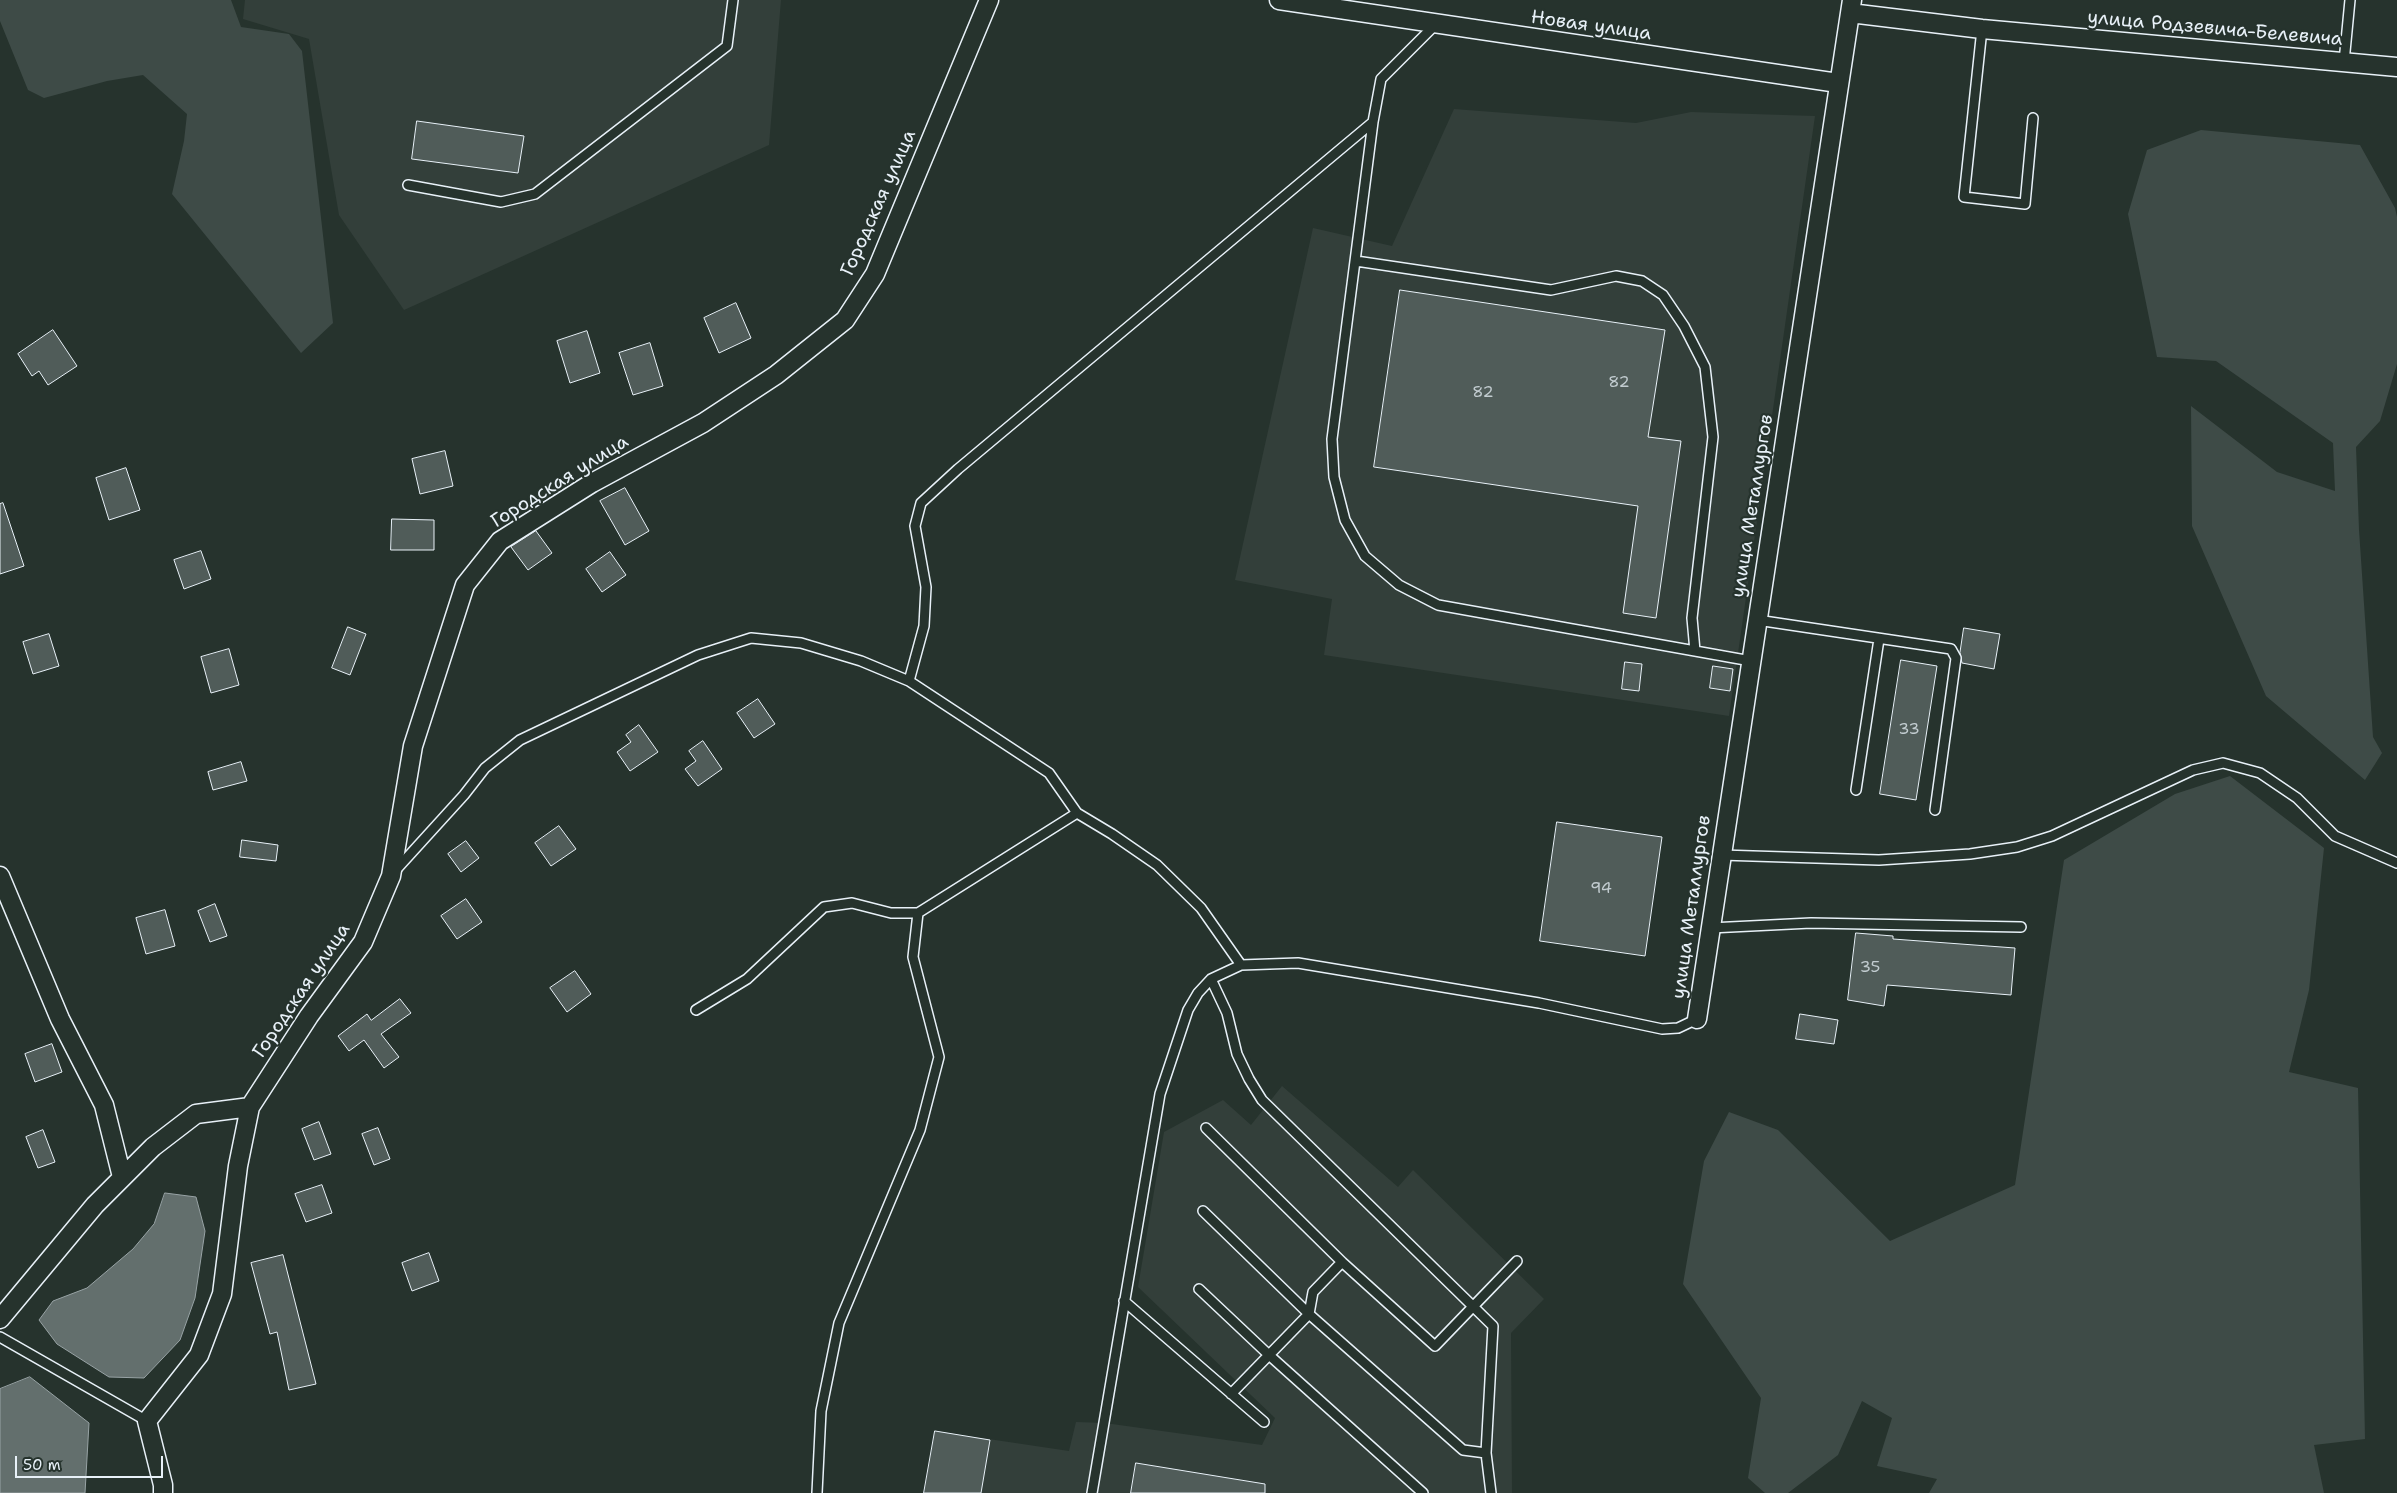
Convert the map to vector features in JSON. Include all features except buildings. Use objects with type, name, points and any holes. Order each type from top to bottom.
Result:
[{"type":"street","name":"Городская улица","points":[[250,1107],[309,1016],[363,942],[391,876],[413,746],[465,585],[500,541],[592,483],[703,423],[776,375],[844,320],[875,274],[989,0]]},
{"type":"street","name":"Новая улица","points":[[1279,0],[1317,3],[1434,25],[1838,83]]},
{"type":"street","name":"улица Родзевича-Белевича","points":[[1851,6],[1982,29],[2397,67]]},
{"type":"street","name":"улица Металлургов","points":[[1697,1019],[1851,6]]},
{"type":"street","points":[[0,876],[60,1019],[104,1105],[122,1177]]},
{"type":"street","points":[[0,1319],[95,1204],[153,1147],[196,1114],[250,1107],[238,1166],[222,1294],[198,1355],[148,1421],[163,1485],[163,1493]]},
{"type":"lane","points":[[408,185],[501,202],[535,194],[727,46],[733,0]]},
{"type":"lane","points":[[2344,62],[2350,0]]},
{"type":"lane","points":[[1434,25],[1381,79],[1332,439],[1334,477],[1345,520],[1365,556],[1398,585],[1438,605],[1751,661]]},
{"type":"lane","points":[[1982,29],[1964,197],[2025,204],[2033,118]]},
{"type":"lane","points":[[909,681],[924,626],[926,587],[914,526],[921,503],[966,462],[1374,122]]},
{"type":"lane","points":[[1356,260],[1551,290],[1616,276],[1642,281],[1663,294],[1684,326],[1705,367],[1713,437],[1692,618],[1695,651]]},
{"type":"lane","points":[[1757,620],[1951,649],[1954,652],[1956,658],[1935,810]]},
{"type":"lane","points":[[391,876],[464,795],[485,768],[520,740],[698,655],[751,638],[801,642],[862,661],[909,681],[1049,773],[1077,813],[1157,865],[1201,908],[1241,965]]},
{"type":"lane","points":[[1856,790],[1879,639]]},
{"type":"lane","points":[[1721,855],[1879,860],[1970,854],[2017,847],[2052,836],[2193,770],[2223,763],[2260,773],[2297,798],[2335,836],[2397,863]]},
{"type":"lane","points":[[696,1010],[747,979],[824,908],[852,903],[891,913],[918,913],[1077,813]]},
{"type":"lane","points":[[817,1493],[821,1411],[839,1323],[920,1130],[939,1057],[913,957],[918,913]]},
{"type":"lane","points":[[1710,928],[1811,923],[2021,927]]},
{"type":"lane","points":[[1092,1493],[1160,1094],[1188,1010],[1198,993],[1211,978],[1241,965],[1298,963],[1539,1002],[1662,1029],[1678,1028],[1697,1019]]},
{"type":"lane","points":[[1211,978],[1227,1014],[1237,1054],[1262,1100],[1493,1326],[1486,1453],[1491,1493]]},
{"type":"lane","points":[[1206,1128],[1342,1262],[1435,1346],[1517,1261]]},
{"type":"lane","points":[[1202,1211],[1309,1314],[1463,1450],[1486,1453]]},
{"type":"lane","points":[[1231,1394],[1309,1314],[1313,1292],[1342,1262]]},
{"type":"lane","points":[[1199,1289],[1269,1355],[1423,1493]]},
{"type":"lane","points":[[1124,1301],[1264,1422]]},
{"type":"lane","points":[[0,1337],[148,1421]]},
{"type":"shaded area","points":[[0,0],[231,0],[241,27],[289,34],[302,51],[333,323],[301,353],[172,194],[184,141],[187,114],[143,75],[107,81],[44,98],[28,90],[0,21]]},
{"type":"shaded area","points":[[245,0],[781,0],[769,145],[404,310],[339,215],[309,39],[243,19]]},
{"type":"shaded area","points":[[1454,109],[1636,123],[1691,112],[1815,116],[1729,716],[1324,655],[1332,599],[1235,580],[1313,228],[1392,246]]},
{"type":"shaded area","points":[[2201,130],[2360,145],[2395,208],[2397,217],[2397,364],[2380,421],[2356,447],[2359,530],[2373,737],[2382,753],[2365,780],[2266,696],[2192,526],[2191,406],[2277,472],[2335,491],[2333,443],[2216,361],[2157,357],[2128,214],[2147,150]]},
{"type":"shaded area","points":[[2230,776],[2324,848],[2309,990],[2289,1072],[2358,1088],[2365,1439],[2314,1445],[2324,1493],[1929,1493],[1937,1479],[1877,1466],[1892,1418],[1862,1401],[1838,1455],[1788,1493],[1765,1493],[1748,1478],[1761,1398],[1683,1284],[1704,1161],[1729,1112],[1778,1130],[1890,1241],[2015,1185],[2064,860],[2175,794]]},
{"type":"shaded area","points":[[1282,1086],[1398,1187],[1413,1170],[1544,1299],[1511,1333],[1512,1493],[924,1493],[935,1431],[1069,1451],[1076,1422],[1105,1423],[1262,1445],[1275,1418],[1138,1287],[1164,1132],[1223,1100],[1251,1125]]},
{"type":"shaded area","points":[[165,1193],[196,1197],[205,1231],[195,1298],[180,1340],[144,1378],[109,1377],[57,1344],[39,1320],[53,1301],[87,1288],[133,1249],[154,1224]]},
{"type":"shaded area","points":[[30,1377],[89,1423],[85,1493],[0,1493],[0,1389]]}]
